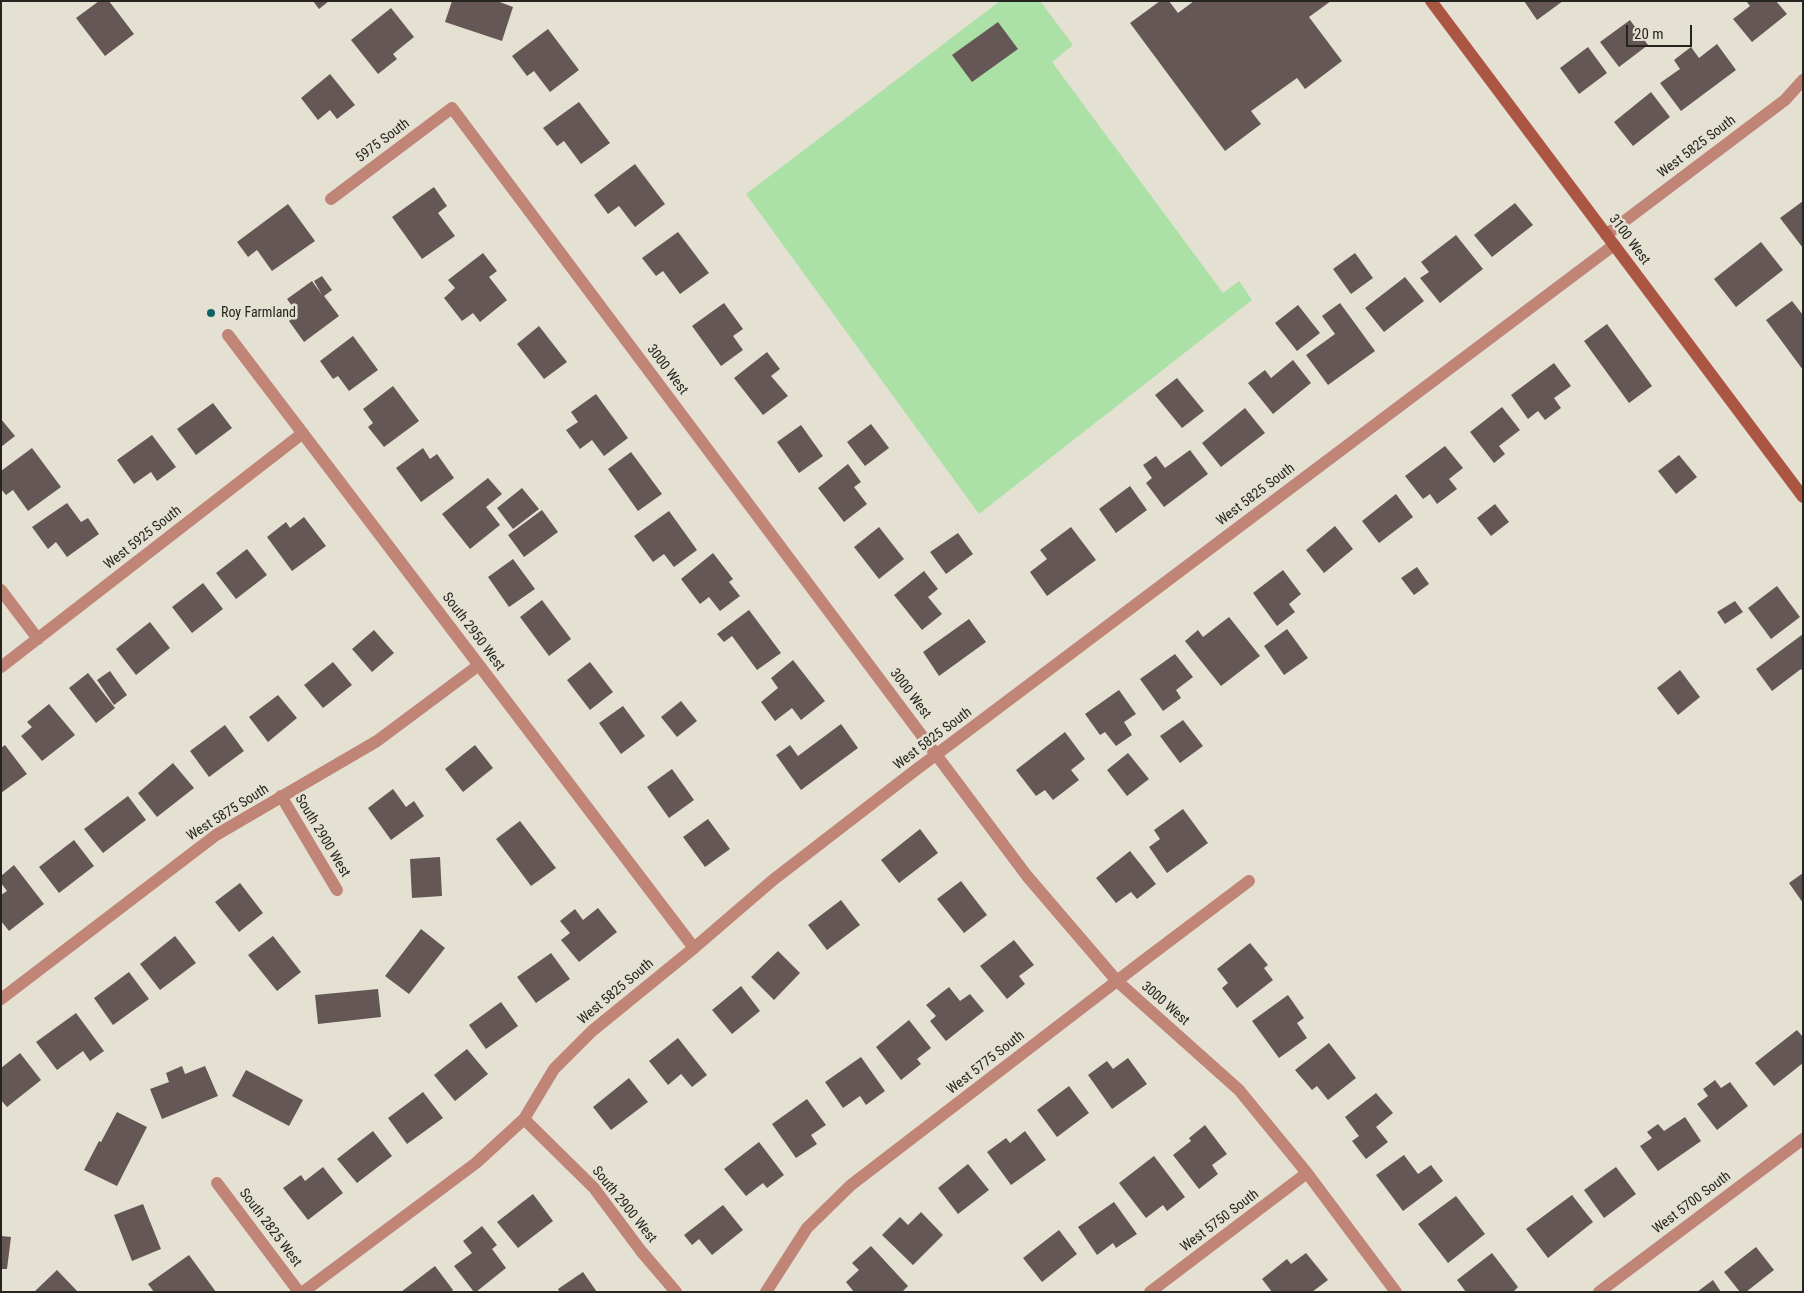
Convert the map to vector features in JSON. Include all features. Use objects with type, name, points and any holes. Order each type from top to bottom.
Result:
[{"type":"street","name":"3100 West","points":[[1431,1],[1803,497]]},
{"type":"street","name":"West 5825 South","points":[[303,1292],[476,1163],[524,1119],[554,1069],[592,1031],[694,948],[773,880],[1610,240],[1784,100],[1803,80]]},
{"type":"street","name":"5975 South","points":[[331,199],[452,108]]},
{"type":"street","name":"3000 West","points":[[452,108],[1027,876],[1117,981],[1239,1090],[1307,1173],[1396,1292]]},
{"type":"street","name":"South 2950 West","points":[[228,334],[694,948]]},
{"type":"street","name":"West 5925 South","points":[[1,667],[303,433]]},
{"type":"street","points":[[1,590],[38,639]]},
{"type":"street","name":"West 5875 South","points":[[1,999],[216,835],[377,741],[479,665]]},
{"type":"street","name":"South 2900 West","points":[[281,796],[337,890]]},
{"type":"street","name":"West 5775 South","points":[[766,1292],[807,1228],[852,1185],[1249,881]]},
{"type":"street","name":"South 2900 West","points":[[524,1119],[594,1188],[641,1251],[676,1292]]},
{"type":"street","name":"West 5700 South","points":[[1599,1292],[1803,1139]]},
{"type":"street","name":"West 5750 South","points":[[1150,1292],[1307,1173]]},
{"type":"street","name":"South 2825 West","points":[[216,1183],[299,1292]]},
{"type":"green space","points":[[1000,1],[1040,1],[1073,45],[1052,62],[1223,293],[1239,281],[1252,300],[979,514],[746,194]]},
{"type":"building","points":[[99,1],[109,1],[134,34],[105,56],[76,18]]},
{"type":"building","points":[[313,1],[329,1],[319,9]]},
{"type":"building","points":[[452,1],[497,1],[513,7],[502,41],[445,22]]},
{"type":"building","points":[[1160,1],[1169,1],[1178,13],[1194,1],[1331,1],[1309,17],[1342,61],[1305,89],[1297,78],[1251,111],[1261,124],[1225,151],[1130,23]]},
{"type":"building","points":[[1524,1],[1563,1],[1537,20]]},
{"type":"building","points":[[1746,1],[1776,1],[1787,14],[1752,42],[1733,19],[1750,6]]},
{"type":"building","points":[[391,8],[414,37],[393,54],[397,59],[378,74],[351,40]]},
{"type":"building","points":[[1630,20],[1648,45],[1619,67],[1600,42]]},
{"type":"building","points":[[998,22],[1018,49],[972,82],[952,55]]},
{"type":"building","points":[[548,29],[579,70],[550,92],[534,71],[527,76],[512,56]]},
{"type":"building","points":[[1717,44],[1736,70],[1681,111],[1660,83],[1680,69],[1674,60],[1691,47],[1699,58]]},
{"type":"building","points":[[1588,47],[1607,73],[1579,94],[1560,68]]},
{"type":"building","points":[[330,74],[355,105],[337,119],[330,110],[318,120],[301,98]]},
{"type":"building","points":[[1651,92],[1670,117],[1633,146],[1614,122]]},
{"type":"building","points":[[579,102],[610,143],[581,164],[564,141],[557,146],[543,128]]},
{"type":"building","points":[[635,164],[665,204],[635,227],[619,206],[608,214],[594,195]]},
{"type":"building","points":[[434,187],[447,206],[438,213],[455,236],[422,259],[392,217]]},
{"type":"building","points":[[1803,201],[1803,248],[1780,218]]},
{"type":"building","points":[[1515,203],[1533,225],[1492,257],[1474,235]]},
{"type":"building","points":[[288,204],[315,241],[272,271],[257,250],[248,257],[237,242]]},
{"type":"building","points":[[678,232],[709,273],[680,294],[663,271],[656,276],[642,258]]},
{"type":"building","points":[[1456,235],[1483,269],[1440,303],[1420,278],[1429,272],[1421,262]]},
{"type":"building","points":[[1761,242],[1783,270],[1736,307],[1714,279]]},
{"type":"building","points":[[483,253],[497,271],[489,277],[507,300],[480,322],[473,313],[462,321],[444,298],[455,288],[448,280]]},
{"type":"building","points":[[1355,253],[1373,278],[1351,294],[1333,269]]},
{"type":"building","points":[[322,276],[332,290],[324,296],[339,316],[304,342],[289,321],[298,314],[287,299],[312,281],[322,295],[314,281]]},
{"type":"building","points":[[1405,277],[1424,301],[1384,332],[1365,308]]},
{"type":"building","points":[[1792,301],[1803,315],[1803,370],[1766,320]]},
{"type":"building","points":[[724,303],[743,329],[733,336],[743,350],[721,366],[692,326]]},
{"type":"building","points":[[1340,303],[1375,351],[1328,385],[1306,355],[1335,334],[1322,316]]},
{"type":"building","points":[[1298,305],[1320,333],[1297,351],[1275,323]]},
{"type":"building","points":[[1607,324],[1652,386],[1629,403],[1584,341]]},
{"type":"building","points":[[539,326],[567,362],[544,379],[517,344]]},
{"type":"building","points":[[353,336],[378,370],[349,391],[338,376],[333,379],[320,361]]},
{"type":"building","points":[[767,352],[780,369],[771,376],[788,396],[763,415],[734,378]]},
{"type":"building","points":[[1293,360],[1311,383],[1273,414],[1248,383],[1265,370],[1271,378]]},
{"type":"building","points":[[1554,363],[1571,386],[1554,398],[1561,408],[1545,420],[1538,411],[1528,419],[1511,395]]},
{"type":"building","points":[[1177,378],[1204,411],[1182,428],[1155,395]]},
{"type":"building","points":[[393,386],[419,421],[384,447],[368,427],[373,423],[363,409]]},
{"type":"building","points":[[596,394],[628,438],[604,456],[592,440],[580,449],[566,430],[578,422],[571,412]]},
{"type":"building","points":[[213,403],[232,428],[196,455],[177,429]]},
{"type":"building","points":[[1502,407],[1520,430],[1499,446],[1505,454],[1494,463],[1470,432]]},
{"type":"building","points":[[1245,408],[1265,433],[1221,467],[1202,443]]},
{"type":"building","points":[[1,419],[15,436],[1,447]]},
{"type":"building","points":[[871,424],[889,448],[865,466],[847,442]]},
{"type":"building","points":[[801,425],[823,456],[799,473],[777,442]]},
{"type":"building","points":[[152,435],[176,467],[157,481],[151,472],[134,484],[117,460]]},
{"type":"building","points":[[1445,446],[1463,468],[1449,479],[1457,489],[1437,504],[1430,494],[1423,499],[1405,476]]},
{"type":"building","points":[[32,448],[61,487],[28,511],[13,490],[6,495],[1,489],[1,471]]},
{"type":"building","points":[[423,448],[430,459],[437,454],[454,478],[421,502],[396,468]]},
{"type":"building","points":[[1190,450],[1208,474],[1164,507],[1146,483],[1152,478],[1143,465],[1156,456],[1165,468]]},
{"type":"building","points":[[631,452],[662,494],[638,511],[608,469]]},
{"type":"building","points":[[1679,455],[1697,477],[1676,494],[1658,471]]},
{"type":"building","points":[[848,464],[861,482],[854,487],[867,504],[844,522],[818,488]]},
{"type":"building","points":[[488,478],[502,494],[486,507],[500,525],[470,549],[442,514]]},
{"type":"building","points":[[1130,486],[1147,510],[1116,533],[1099,509]]},
{"type":"building","points":[[522,488],[539,509],[513,529],[497,508]]},
{"type":"building","points":[[1396,494],[1413,517],[1379,543],[1362,521]]},
{"type":"building","points":[[67,503],[81,522],[88,518],[99,534],[67,557],[56,542],[48,549],[32,527]]},
{"type":"building","points":[[1495,504],[1509,522],[1491,536],[1477,518]]},
{"type":"building","points":[[542,510],[558,532],[524,557],[508,535]]},
{"type":"building","points":[[669,511],[697,550],[674,567],[664,554],[653,562],[634,536]]},
{"type":"building","points":[[304,517],[326,546],[292,571],[267,537],[286,522],[290,528]]},
{"type":"building","points":[[1335,526],[1353,549],[1324,573],[1306,550]]},
{"type":"building","points":[[879,527],[904,559],[879,579],[854,547]]},
{"type":"building","points":[[1071,527],[1096,560],[1047,596],[1030,572],[1047,559],[1040,550]]},
{"type":"building","points":[[958,533],[973,554],[946,574],[930,552]]},
{"type":"building","points":[[247,549],[267,575],[236,599],[216,573]]},
{"type":"building","points":[[713,553],[733,579],[729,582],[740,596],[720,611],[709,597],[700,604],[681,579]]},
{"type":"building","points":[[513,559],[535,589],[509,607],[488,577]]},
{"type":"building","points":[[1417,567],[1429,584],[1414,595],[1401,578]]},
{"type":"building","points":[[1283,570],[1301,594],[1289,604],[1295,612],[1277,626],[1253,593]]},
{"type":"building","points":[[924,571],[938,589],[928,597],[942,614],[922,630],[894,595]]},
{"type":"building","points":[[203,583],[223,609],[192,633],[172,607]]},
{"type":"building","points":[[1777,586],[1800,617],[1771,639],[1748,608]]},
{"type":"building","points":[[542,600],[571,639],[549,656],[520,617]]},
{"type":"building","points":[[1735,601],[1743,612],[1725,624],[1717,612]]},
{"type":"building","points":[[749,610],[781,653],[757,670],[732,636],[724,642],[717,634]]},
{"type":"building","points":[[1229,617],[1260,656],[1221,686],[1185,641],[1198,630],[1203,637]]},
{"type":"building","points":[[969,619],[986,642],[939,676],[923,652]]},
{"type":"building","points":[[150,622],[170,648],[136,675],[116,649]]},
{"type":"building","points":[[1287,629],[1308,658],[1284,675],[1264,646]]},
{"type":"building","points":[[374,630],[394,653],[372,672],[352,649]]},
{"type":"building","points":[[1803,634],[1803,672],[1801,669],[1772,691],[1756,669]]},
{"type":"building","points":[[1175,654],[1193,677],[1176,690],[1181,698],[1163,711],[1140,679]]},
{"type":"building","points":[[793,660],[825,701],[801,720],[792,708],[775,721],[761,702],[778,688],[771,678]]},
{"type":"building","points":[[333,662],[352,685],[323,708],[304,685]]},
{"type":"building","points":[[590,662],[613,692],[590,710],[567,680]]},
{"type":"building","points":[[1680,670],[1700,697],[1678,715],[1657,688]]},
{"type":"building","points":[[110,671],[127,695],[114,705],[97,680]]},
{"type":"building","points":[[88,673],[115,708],[96,723],[69,688]]},
{"type":"building","points":[[1119,690],[1136,714],[1124,722],[1132,735],[1116,746],[1105,732],[1100,735],[1085,714]]},
{"type":"building","points":[[278,695],[297,718],[268,742],[249,717]]},
{"type":"building","points":[[681,701],[697,721],[677,737],[661,717]]},
{"type":"building","points":[[49,704],[75,735],[42,761],[21,736],[32,727],[27,722]]},
{"type":"building","points":[[623,706],[645,736],[621,754],[599,723]]},
{"type":"building","points":[[1183,720],[1203,746],[1180,763],[1160,736]]},
{"type":"building","points":[[841,724],[858,748],[801,790],[776,755],[790,745],[798,756]]},
{"type":"building","points":[[225,725],[244,751],[209,777],[190,751]]},
{"type":"building","points":[[1065,732],[1085,759],[1071,770],[1079,780],[1053,800],[1045,790],[1036,796],[1016,770]]},
{"type":"building","points":[[5,745],[27,774],[1,793],[1,748]]},
{"type":"building","points":[[475,745],[493,768],[463,792],[445,769]]},
{"type":"building","points":[[1128,753],[1149,779],[1127,796],[1107,770]]},
{"type":"building","points":[[173,763],[194,788],[157,817],[138,793]]},
{"type":"building","points":[[672,769],[694,800],[669,818],[647,787]]},
{"type":"building","points":[[393,789],[406,807],[414,801],[424,816],[391,840],[368,808]]},
{"type":"building","points":[[128,796],[146,820],[103,853],[84,829]]},
{"type":"building","points":[[1183,809],[1208,843],[1167,873],[1149,847],[1160,839],[1154,830]]},
{"type":"building","points":[[708,819],[730,849],[705,867],[683,837]]},
{"type":"building","points":[[520,821],[556,868],[531,886],[496,839]]},
{"type":"building","points":[[920,829],[938,853],[899,883],[881,860]]},
{"type":"building","points":[[74,840],[94,866],[59,893],[39,867]]},
{"type":"building","points":[[1130,851],[1156,884],[1137,899],[1131,892],[1116,903],[1096,878]]},
{"type":"building","points":[[440,857],[442,896],[412,898],[410,859]]},
{"type":"building","points":[[14,865],[44,904],[9,931],[1,921],[1,895],[7,891],[1,883],[1,876]]},
{"type":"building","points":[[1803,873],[1803,903],[1789,883]]},
{"type":"building","points":[[961,881],[987,915],[964,933],[937,899]]},
{"type":"building","points":[[240,883],[263,913],[239,932],[215,902]]},
{"type":"building","points":[[841,900],[860,925],[827,950],[808,925]]},
{"type":"building","points":[[598,908],[617,932],[579,962],[561,940],[570,933],[560,921],[575,909],[583,920]]},
{"type":"building","points":[[421,929],[445,948],[409,994],[385,976]]},
{"type":"building","points":[[175,936],[196,963],[160,990],[140,964]]},
{"type":"building","points":[[273,936],[301,972],[277,991],[248,955]]},
{"type":"building","points":[[1014,940],[1034,965],[1019,976],[1025,984],[1007,999],[980,966]]},
{"type":"building","points":[[1250,943],[1268,965],[1264,968],[1273,980],[1237,1008],[1222,988],[1228,983],[1217,969]]},
{"type":"building","points":[[778,951],[800,973],[774,1000],[751,977]]},
{"type":"building","points":[[551,953],[570,979],[536,1003],[517,977]]},
{"type":"building","points":[[129,972],[149,999],[113,1025],[94,998]]},
{"type":"building","points":[[741,986],[760,1011],[732,1034],[712,1010]]},
{"type":"building","points":[[949,987],[960,1001],[970,994],[984,1011],[946,1041],[930,1021],[936,1016],[926,1005]]},
{"type":"building","points":[[378,989],[381,1017],[318,1024],[315,995]]},
{"type":"building","points":[[1288,995],[1304,1018],[1297,1023],[1307,1038],[1279,1058],[1252,1021]]},
{"type":"building","points":[[501,1002],[518,1026],[486,1049],[469,1025]]},
{"type":"building","points":[[76,1013],[104,1051],[90,1061],[83,1051],[57,1070],[36,1042]]},
{"type":"building","points":[[909,1020],[931,1048],[917,1059],[921,1064],[901,1080],[876,1047]]},
{"type":"building","points":[[1797,1030],[1803,1037],[1803,1063],[1774,1086],[1755,1063]]},
{"type":"building","points":[[678,1038],[707,1075],[692,1087],[681,1074],[668,1085],[649,1061]]},
{"type":"building","points":[[1329,1043],[1356,1078],[1328,1100],[1317,1086],[1312,1090],[1295,1070]]},
{"type":"building","points":[[467,1049],[488,1074],[455,1101],[434,1075]]},
{"type":"building","points":[[20,1053],[41,1080],[7,1107],[1,1100],[1,1068]]},
{"type":"building","points":[[861,1057],[885,1091],[866,1105],[860,1096],[843,1108],[825,1082]]},
{"type":"building","points":[[1128,1058],[1147,1084],[1112,1109],[1088,1075],[1107,1061],[1113,1069]]},
{"type":"building","points":[[182,1066],[185,1074],[205,1066],[218,1096],[162,1119],[150,1089],[169,1082],[166,1073]]},
{"type":"building","points":[[246,1070],[303,1100],[289,1126],[232,1096]]},
{"type":"building","points":[[629,1078],[648,1102],[611,1130],[593,1107]]},
{"type":"building","points":[[1715,1080],[1721,1088],[1730,1082],[1748,1106],[1717,1130],[1697,1104],[1708,1096],[1703,1089]]},
{"type":"building","points":[[1069,1086],[1089,1113],[1057,1137],[1037,1110]]},
{"type":"building","points":[[423,1092],[443,1118],[407,1144],[388,1118]]},
{"type":"building","points":[[1376,1093],[1393,1113],[1376,1127],[1388,1142],[1366,1159],[1352,1141],[1359,1136],[1345,1117]]},
{"type":"building","points":[[807,1099],[826,1125],[811,1135],[817,1144],[796,1158],[772,1124]]},
{"type":"building","points":[[117,1112],[147,1127],[117,1186],[84,1170]]},
{"type":"building","points":[[1685,1117],[1701,1141],[1658,1171],[1640,1146],[1652,1138],[1647,1132],[1658,1124],[1664,1131]]},
{"type":"building","points":[[1205,1125],[1227,1154],[1212,1165],[1218,1174],[1199,1189],[1173,1155],[1191,1141],[1189,1138]]},
{"type":"building","points":[[373,1131],[392,1156],[357,1183],[337,1159]]},
{"type":"building","points":[[1025,1131],[1046,1160],[1011,1185],[987,1152],[1006,1138],[1010,1143]]},
{"type":"building","points":[[759,1142],[784,1175],[767,1188],[763,1183],[746,1196],[724,1169]]},
{"type":"building","points":[[1404,1155],[1418,1174],[1431,1165],[1443,1181],[1403,1211],[1376,1175]]},
{"type":"building","points":[[1154,1156],[1185,1197],[1167,1211],[1163,1205],[1146,1218],[1119,1183]]},
{"type":"building","points":[[968,1164],[989,1190],[958,1214],[938,1188]]},
{"type":"building","points":[[323,1167],[343,1193],[308,1220],[283,1188],[301,1175],[305,1181]]},
{"type":"building","points":[[1616,1167],[1636,1194],[1604,1218],[1584,1190]]},
{"type":"building","points":[[533,1194],[553,1221],[518,1248],[497,1222]]},
{"type":"building","points":[[1572,1195],[1593,1222],[1548,1258],[1526,1229]]},
{"type":"building","points":[[1456,1196],[1485,1234],[1448,1263],[1418,1224]]},
{"type":"building","points":[[1114,1202],[1137,1234],[1116,1248],[1113,1243],[1097,1255],[1078,1227]]},
{"type":"building","points":[[143,1204],[161,1249],[132,1261],[114,1215]]},
{"type":"building","points":[[723,1205],[743,1230],[712,1255],[699,1239],[692,1245],[684,1235]]},
{"type":"building","points":[[921,1212],[943,1235],[913,1265],[882,1235],[900,1217],[908,1225]]},
{"type":"building","points":[[482,1226],[497,1245],[492,1249],[506,1268],[474,1292],[454,1266],[472,1253],[463,1241]]},
{"type":"building","points":[[1059,1230],[1077,1254],[1042,1282],[1023,1258]]},
{"type":"building","points":[[1,1236],[11,1237],[7,1269],[1,1269]]},
{"type":"building","points":[[871,1246],[908,1286],[902,1292],[854,1292],[846,1282],[859,1270],[852,1263]]},
{"type":"building","points":[[1756,1247],[1774,1270],[1746,1292],[1740,1292],[1724,1272]]},
{"type":"building","points":[[1306,1253],[1328,1280],[1312,1292],[1272,1292],[1262,1279],[1287,1259],[1291,1264]]},
{"type":"building","points":[[1492,1253],[1518,1287],[1513,1292],[1466,1292],[1457,1280]]},
{"type":"building","points":[[189,1255],[216,1292],[154,1292],[148,1284]]},
{"type":"building","points":[[435,1266],[453,1290],[451,1292],[401,1292]]},
{"type":"building","points":[[57,1270],[78,1292],[34,1292]]},
{"type":"building","points":[[583,1272],[597,1292],[560,1292],[558,1289]]},
{"type":"building","points":[[1713,1280],[1721,1292],[1697,1292]]},
{"type":"place","name":"Roy Farmland","points":[[211,313]]}]
